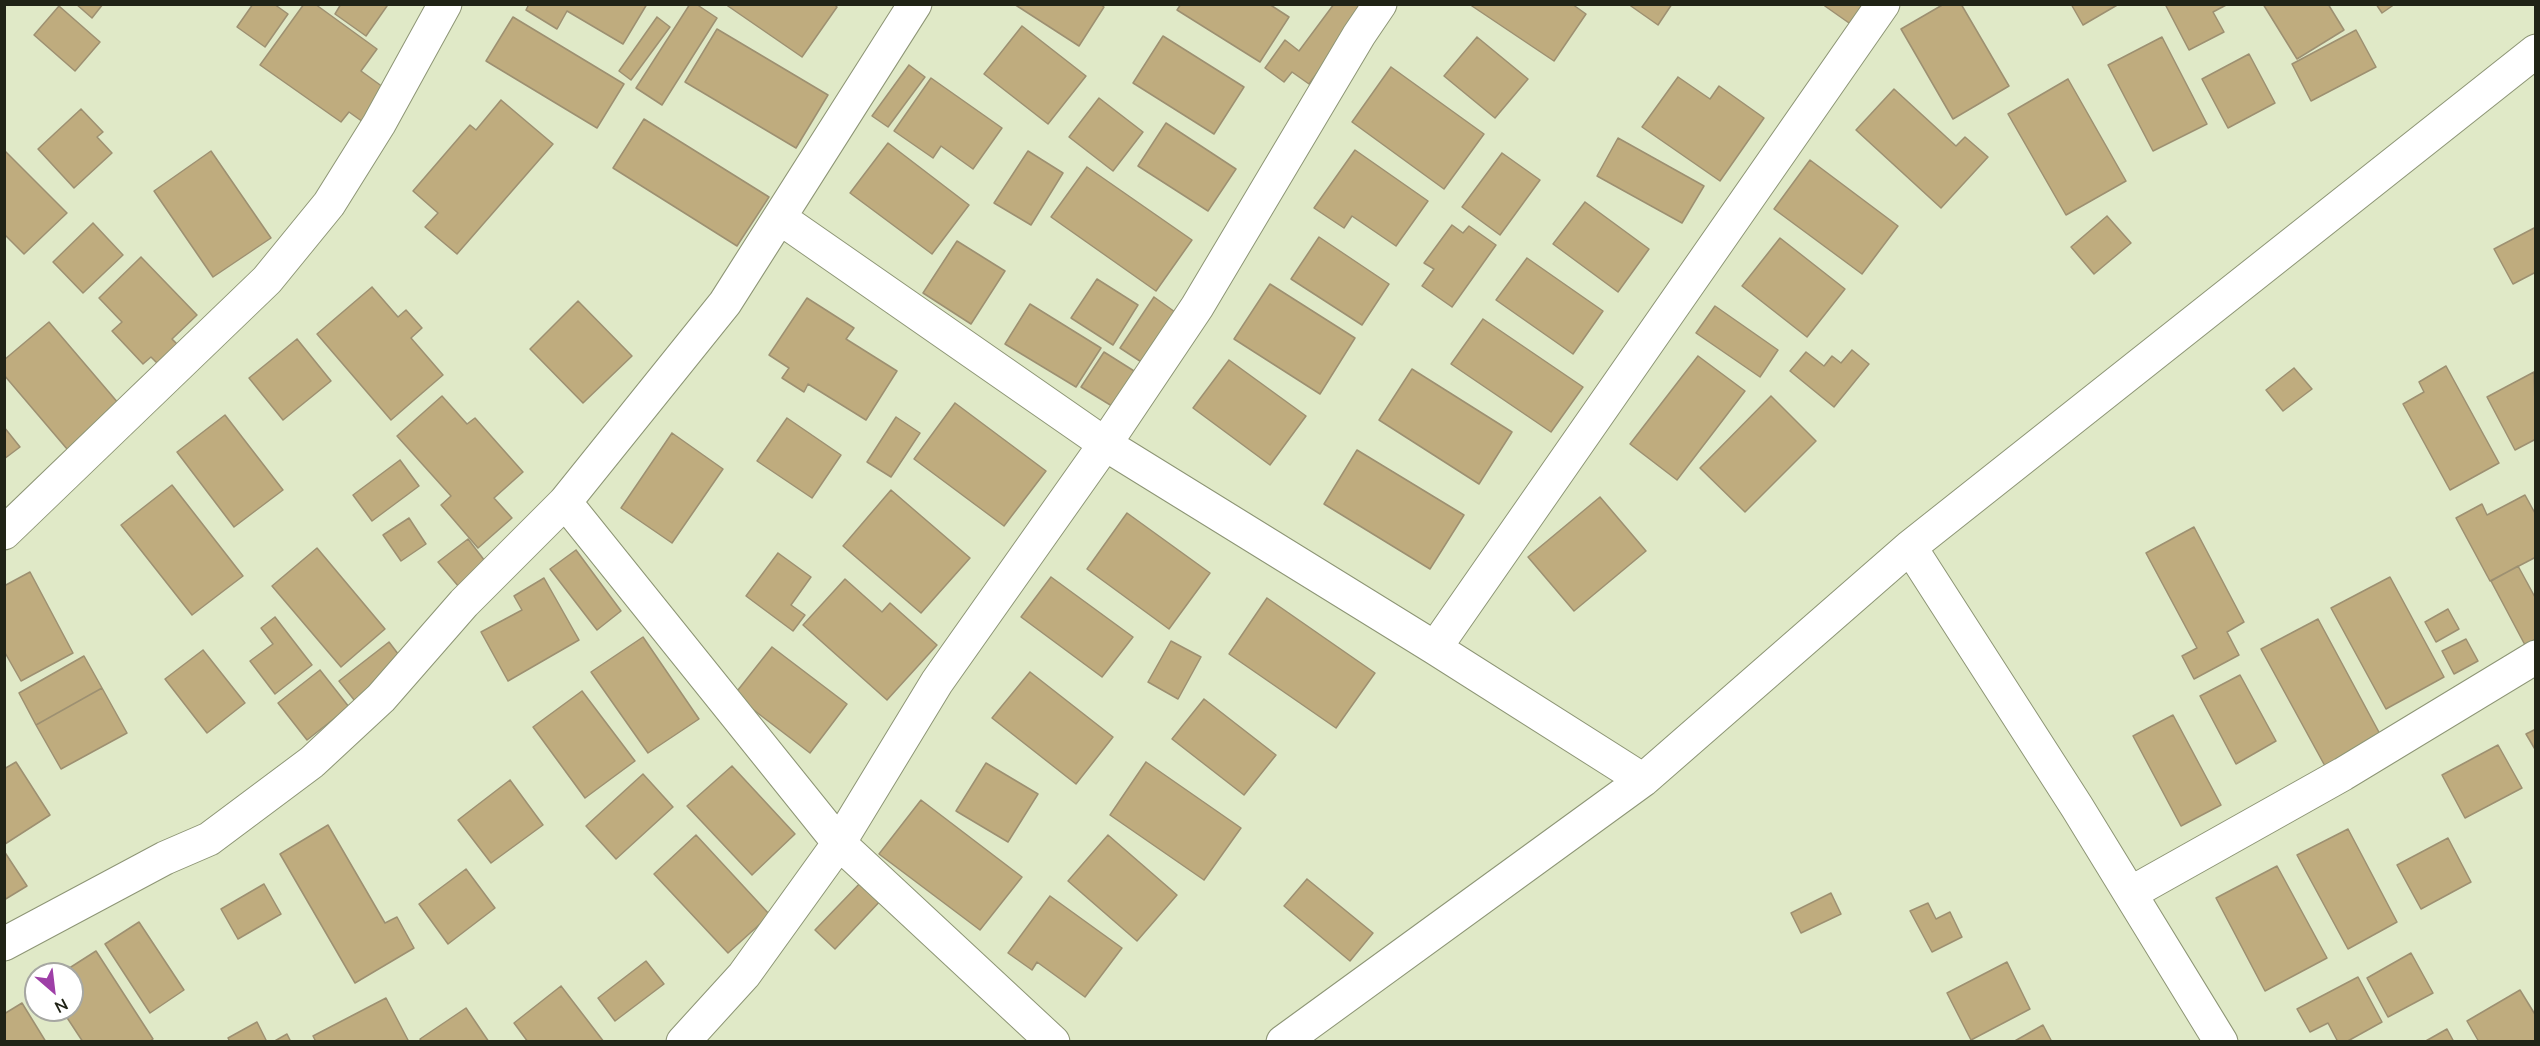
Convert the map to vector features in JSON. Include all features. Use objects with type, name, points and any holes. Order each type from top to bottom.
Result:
[{"type":"street","points":[[4,944],[165,858],[209,839],[312,762],[381,698],[464,603],[565,502],[724,303],[915,4]]},
{"type":"street","points":[[683,1041],[744,975],[839,843],[937,682],[1105,444],[1197,306],[1359,35],[1380,4]]},
{"type":"street","points":[[1435,648],[1883,4]]},
{"type":"street","points":[[4,533],[267,280],[329,204],[379,124],[441,6]]},
{"type":"street","points":[[1283,1041],[1643,780],[1910,546],[2535,51]]},
{"type":"street","points":[[780,218],[1105,444],[1643,780]]},
{"type":"street","points":[[565,502],[839,843],[1053,1041]]},
{"type":"street","points":[[1910,546],[2131,893],[2222,1041]]},
{"type":"street","points":[[2131,893],[2343,774],[2535,657]]},
{"type":"building","points":[[76,4],[103,4],[92,18]]},
{"type":"building","points":[[253,4],[274,4],[288,14],[265,47],[237,27]]},
{"type":"building","points":[[304,4],[315,4],[377,49],[361,71],[387,90],[363,122],[349,112],[341,122],[260,65]]},
{"type":"building","points":[[341,4],[384,4],[387,6],[366,36],[335,14]]},
{"type":"building","points":[[529,4],[647,4],[623,44],[567,11],[557,29],[526,10]]},
{"type":"building","points":[[690,4],[696,4],[717,18],[662,105],[636,88]]},
{"type":"building","points":[[725,4],[834,4],[837,7],[802,57]]},
{"type":"building","points":[[1014,4],[1100,4],[1104,7],[1079,46]]},
{"type":"building","points":[[1181,4],[1269,4],[1289,17],[1260,62],[1177,10]]},
{"type":"building","points":[[1334,4],[1368,4],[1309,84],[1292,72],[1284,82],[1265,68],[1285,40],[1299,51]]},
{"type":"building","points":[[1469,4],[1572,4],[1586,14],[1554,61]]},
{"type":"building","points":[[1628,4],[1672,4],[1658,25]]},
{"type":"building","points":[[1822,4],[1877,4],[1859,30]]},
{"type":"building","points":[[1944,4],[1961,4],[2009,86],[1953,119],[1901,29]]},
{"type":"building","points":[[2071,4],[2119,4],[2083,25]]},
{"type":"building","points":[[2165,4],[2228,4],[2213,12],[2224,32],[2189,50]]},
{"type":"building","points":[[2263,4],[2328,4],[2344,30],[2297,59]]},
{"type":"building","points":[[2376,4],[2395,4],[2382,13]]},
{"type":"building","points":[[59,6],[100,42],[75,71],[34,35]]},
{"type":"building","points":[[513,17],[624,84],[597,128],[486,61]]},
{"type":"building","points":[[657,17],[670,27],[631,80],[619,71]]},
{"type":"building","points":[[1022,26],[1086,76],[1048,124],[984,74]]},
{"type":"building","points":[[717,29],[828,95],[796,148],[685,82]]},
{"type":"building","points":[[2356,30],[2376,67],[2311,101],[2292,64]]},
{"type":"building","points":[[1163,36],[1244,87],[1214,134],[1133,83]]},
{"type":"building","points":[[1477,37],[1528,79],[1495,118],[1444,76]]},
{"type":"building","points":[[2162,37],[2207,124],[2153,151],[2108,65]]},
{"type":"building","points":[[2249,54],[2275,103],[2228,128],[2202,79]]},
{"type":"building","points":[[909,65],[925,77],[888,127],[872,116]]},
{"type":"building","points":[[1391,67],[1484,134],[1444,189],[1352,122]]},
{"type":"building","points":[[1678,77],[1710,99],[1719,86],[1764,118],[1720,181],[1642,127]]},
{"type":"building","points":[[931,78],[1002,128],[973,169],[941,146],[933,158],[894,131]]},
{"type":"building","points":[[2068,79],[2126,181],[2066,215],[2008,114]]},
{"type":"building","points":[[1894,89],[1956,146],[1965,137],[1988,157],[1941,208],[1856,130]]},
{"type":"building","points":[[1099,98],[1143,132],[1113,171],[1069,137]]},
{"type":"building","points":[[501,100],[553,144],[457,254],[425,227],[438,213],[413,191],[470,125],[476,130]]},
{"type":"building","points":[[81,109],[103,132],[97,137],[112,153],[74,188],[38,149]]},
{"type":"building","points":[[644,119],[769,197],[737,246],[613,168]]},
{"type":"building","points":[[1166,123],[1236,169],[1208,211],[1138,166]]},
{"type":"building","points":[[1618,138],[1704,186],[1682,223],[1597,176]]},
{"type":"building","points":[[888,143],[969,205],[932,254],[850,193]]},
{"type":"building","points":[[4,150],[67,213],[24,254],[4,234]]},
{"type":"building","points":[[1355,150],[1428,201],[1396,246],[1352,216],[1344,228],[1314,208]]},
{"type":"building","points":[[211,151],[271,238],[213,277],[154,191]]},
{"type":"building","points":[[1028,151],[1063,173],[1031,225],[994,203]]},
{"type":"building","points":[[1502,153],[1540,180],[1500,235],[1462,207]]},
{"type":"building","points":[[1810,160],[1898,226],[1862,274],[1774,209]]},
{"type":"building","points":[[1087,167],[1192,240],[1156,291],[1051,217]]},
{"type":"building","points":[[1585,202],[1649,249],[1618,292],[1553,244]]},
{"type":"building","points":[[2107,216],[2131,243],[2094,274],[2071,247]]},
{"type":"building","points":[[93,223],[123,255],[83,293],[53,262]]},
{"type":"building","points":[[1452,225],[1463,233],[1469,226],[1496,245],[1452,307],[1422,286],[1434,269],[1424,263]]},
{"type":"building","points":[[2536,227],[2536,272],[2513,284],[2494,249]]},
{"type":"building","points":[[1319,237],[1389,284],[1362,325],[1291,279]]},
{"type":"building","points":[[1780,238],[1845,289],[1807,337],[1742,286]]},
{"type":"building","points":[[957,241],[1005,271],[971,324],[923,293]]},
{"type":"building","points":[[141,257],[197,315],[172,339],[181,348],[160,366],[151,357],[143,364],[112,331],[122,322],[99,298]]},
{"type":"building","points":[[1527,258],[1603,311],[1573,354],[1496,300]]},
{"type":"building","points":[[1097,279],[1138,305],[1113,345],[1071,318]]},
{"type":"building","points":[[1270,284],[1355,338],[1320,394],[1234,339]]},
{"type":"building","points":[[372,287],[398,317],[406,310],[422,328],[411,338],[443,375],[391,420],[317,334]]},
{"type":"building","points":[[1154,297],[1182,317],[1149,367],[1120,348]]},
{"type":"building","points":[[807,298],[854,328],[846,339],[897,371],[866,420],[808,384],[804,392],[782,378],[789,368],[769,355]]},
{"type":"building","points":[[578,301],[632,356],[583,403],[530,349]]},
{"type":"building","points":[[1030,304],[1101,348],[1076,387],[1005,344]]},
{"type":"building","points":[[1715,306],[1778,350],[1760,377],[1696,333]]},
{"type":"building","points":[[1483,319],[1583,387],[1551,432],[1451,364]]},
{"type":"building","points":[[49,322],[125,411],[73,456],[4,375],[4,360]]},
{"type":"building","points":[[297,339],[331,381],[283,420],[249,378]]},
{"type":"building","points":[[1852,350],[1869,364],[1834,407],[1790,371],[1806,352],[1824,366],[1832,356],[1841,363]]},
{"type":"building","points":[[1104,352],[1142,376],[1120,411],[1081,387]]},
{"type":"building","points":[[1698,356],[1745,391],[1677,480],[1630,444]]},
{"type":"building","points":[[1229,360],[1306,416],[1270,465],[1193,408]]},
{"type":"building","points":[[2446,366],[2499,463],[2450,490],[2403,404],[2424,392],[2419,382]]},
{"type":"building","points":[[2294,368],[2312,389],[2283,411],[2266,390]]},
{"type":"building","points":[[1412,369],[1512,432],[1479,484],[1379,420]]},
{"type":"building","points":[[2534,372],[2536,439],[2515,450],[2487,397]]},
{"type":"building","points":[[442,396],[467,424],[475,418],[523,472],[494,498],[512,518],[478,548],[441,505],[451,496],[397,436]]},
{"type":"building","points":[[1771,396],[1816,441],[1745,512],[1700,468]]},
{"type":"building","points":[[955,403],[1046,471],[1004,526],[914,459]]},
{"type":"building","points":[[225,415],[283,490],[234,527],[177,452]]},
{"type":"building","points":[[896,417],[920,433],[891,477],[867,462]]},
{"type":"building","points":[[787,418],[841,455],[812,498],[757,461]]},
{"type":"building","points":[[4,427],[20,447],[4,459]]},
{"type":"building","points":[[672,433],[723,469],[672,543],[621,508]]},
{"type":"building","points":[[1357,450],[1464,515],[1430,569],[1324,504]]},
{"type":"building","points":[[400,460],[419,486],[372,521],[353,495]]},
{"type":"building","points":[[172,485],[243,576],[192,615],[121,525]]},
{"type":"building","points":[[891,490],[970,558],[921,613],[843,546]]},
{"type":"building","points":[[2525,495],[2536,515],[2536,557],[2490,581],[2456,518],[2482,504],[2487,515]]},
{"type":"building","points":[[1600,497],[1646,551],[1574,611],[1528,557]]},
{"type":"building","points":[[1127,513],[1210,573],[1169,629],[1087,569]]},
{"type":"building","points":[[409,518],[426,544],[401,561],[383,535]]},
{"type":"building","points":[[2194,527],[2244,622],[2227,632],[2239,655],[2194,679],[2182,656],[2197,648],[2146,553]]},
{"type":"building","points":[[468,539],[488,565],[459,587],[438,562]]},
{"type":"building","points":[[317,548],[385,629],[341,667],[272,586]]},
{"type":"building","points":[[576,550],[621,611],[597,630],[550,569]]},
{"type":"building","points":[[778,553],[811,577],[791,605],[805,615],[793,631],[746,596]]},
{"type":"building","points":[[2518,566],[2536,599],[2536,639],[2525,645],[2491,581]]},
{"type":"building","points":[[30,572],[73,653],[21,681],[4,651],[4,586]]},
{"type":"building","points":[[1051,577],[1133,637],[1102,677],[1021,617]]},
{"type":"building","points":[[2390,577],[2444,677],[2386,709],[2331,608]]},
{"type":"building","points":[[544,578],[579,640],[508,681],[481,632],[522,610],[514,596]]},
{"type":"building","points":[[845,579],[882,612],[890,603],[937,645],[887,700],[803,625]]},
{"type":"building","points":[[1267,598],[1375,673],[1336,728],[1229,654]]},
{"type":"building","points":[[2448,609],[2459,629],[2436,642],[2425,622]]},
{"type":"building","points":[[275,617],[312,665],[275,694],[250,661],[273,644],[261,628]]},
{"type":"building","points":[[2318,619],[2381,736],[2325,766],[2261,649]]},
{"type":"building","points":[[643,637],[699,719],[648,753],[591,672]]},
{"type":"building","points":[[2466,639],[2478,661],[2454,674],[2442,651]]},
{"type":"building","points":[[1171,641],[1201,657],[1178,699],[1148,682]]},
{"type":"building","points":[[389,642],[405,663],[355,701],[339,681]]},
{"type":"building","points":[[772,647],[847,704],[810,753],[734,695]]},
{"type":"building","points":[[203,650],[245,703],[207,733],[165,679]]},
{"type":"building","points":[[84,656],[102,688],[36,725],[19,693]]},
{"type":"building","points":[[320,670],[349,707],[307,740],[278,703]]},
{"type":"building","points":[[1030,672],[1113,737],[1076,784],[992,718]]},
{"type":"building","points":[[2240,675],[2276,741],[2236,764],[2200,696]]},
{"type":"building","points":[[102,688],[127,733],[61,769],[36,725]]},
{"type":"building","points":[[582,691],[635,761],[585,798],[533,727]]},
{"type":"building","points":[[1204,699],[1276,755],[1244,795],[1172,739]]},
{"type":"building","points":[[2173,715],[2221,805],[2181,826],[2133,736]]},
{"type":"building","points":[[2536,729],[2536,751],[2526,734]]},
{"type":"building","points":[[2498,745],[2522,788],[2465,818],[2442,775]]},
{"type":"building","points":[[16,762],[50,815],[5,844],[4,769]]},
{"type":"building","points":[[1146,762],[1241,828],[1204,880],[1110,815]]},
{"type":"building","points":[[986,763],[1038,794],[1008,842],[956,811]]},
{"type":"building","points":[[732,766],[795,834],[752,875],[687,806]]},
{"type":"building","points":[[643,774],[673,807],[616,859],[586,826]]},
{"type":"building","points":[[510,780],[543,825],[491,863],[458,820]]},
{"type":"building","points":[[921,800],[1022,877],[980,930],[879,854]]},
{"type":"building","points":[[328,825],[385,923],[397,917],[414,948],[355,983],[280,854]]},
{"type":"building","points":[[2348,829],[2397,922],[2348,949],[2297,855]]},
{"type":"building","points":[[696,835],[770,915],[728,953],[654,874]]},
{"type":"building","points":[[1108,835],[1177,895],[1137,941],[1068,881]]},
{"type":"building","points":[[2448,838],[2471,882],[2421,909],[2397,865]]},
{"type":"building","points":[[4,851],[27,886],[4,900]]},
{"type":"building","points":[[2277,866],[2327,958],[2265,991],[2216,898]]},
{"type":"building","points":[[466,869],[495,908],[448,944],[419,904]]},
{"type":"building","points":[[864,879],[884,897],[835,949],[815,930]]},
{"type":"building","points":[[1307,879],[1373,933],[1350,961],[1284,906]]},
{"type":"building","points":[[264,884],[281,914],[238,939],[221,909]]},
{"type":"building","points":[[1831,893],[1841,914],[1801,933],[1791,913]]},
{"type":"building","points":[[1050,896],[1122,948],[1085,997],[1037,962],[1032,970],[1008,953]]},
{"type":"building","points":[[1928,903],[1936,919],[1950,912],[1962,937],[1932,952],[1910,911]]},
{"type":"building","points":[[139,922],[184,990],[150,1013],[105,944]]},
{"type":"building","points":[[96,951],[153,1039],[149,1042],[83,1042],[70,1022],[84,1022],[84,962],[79,962]]},
{"type":"building","points":[[2411,953],[2433,993],[2388,1017],[2367,978]]},
{"type":"building","points":[[646,961],[664,984],[615,1021],[598,998]]},
{"type":"building","points":[[2007,962],[2030,1009],[1971,1040],[1947,993]]},
{"type":"building","points":[[2358,977],[2382,1022],[2346,1042],[2338,1042],[2328,1023],[2310,1032],[2297,1009]]},
{"type":"building","points":[[561,986],[604,1042],[528,1042],[514,1023]]},
{"type":"building","points":[[2520,990],[2536,1016],[2536,1042],[2479,1042],[2467,1021]]},
{"type":"building","points":[[386,998],[409,1042],[316,1042],[313,1036]]},
{"type":"building","points":[[22,1003],[24,1022],[34,1022],[46,1042],[4,1042],[4,1014]]},
{"type":"building","points":[[466,1008],[489,1042],[422,1042],[420,1039]]},
{"type":"building","points":[[257,1022],[267,1042],[230,1042],[228,1038]]},
{"type":"building","points":[[2043,1025],[2052,1042],[2013,1042]]},
{"type":"building","points":[[2447,1029],[2454,1042],[2424,1042]]},
{"type":"building","points":[[287,1034],[291,1042],[273,1042]]}]
